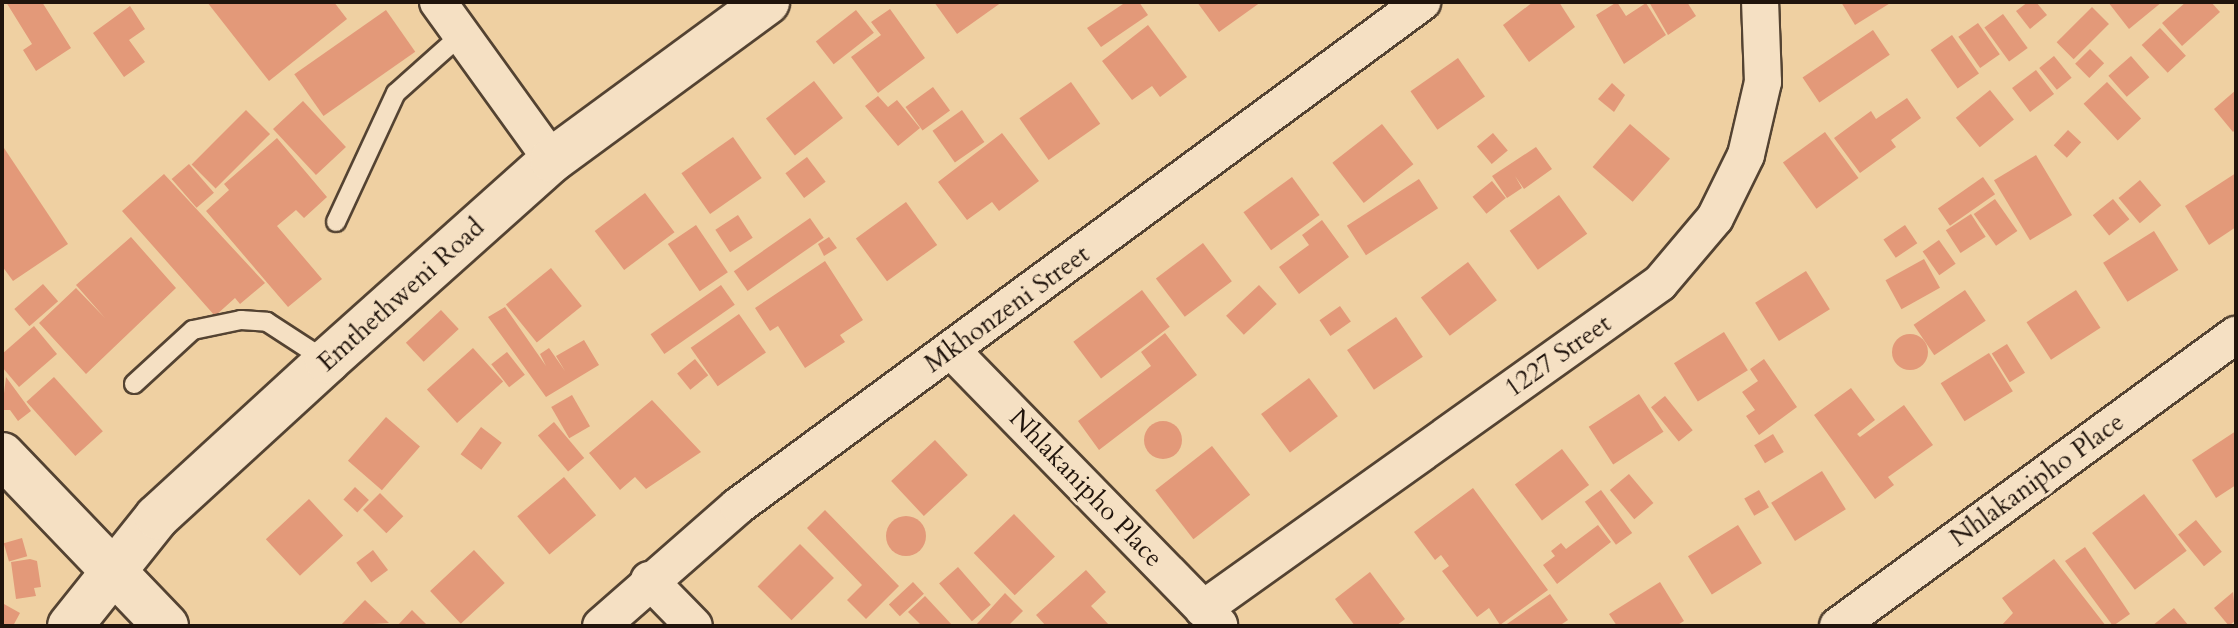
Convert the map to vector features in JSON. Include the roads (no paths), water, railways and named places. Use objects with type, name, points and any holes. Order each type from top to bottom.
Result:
[{"type":"street","points":[[438,2],[552,160]]},
{"type":"street","name":"Emthethweni Road","points":[[70,626],[111,570],[195,479],[552,160],[767,2]]},
{"type":"street","name":"Mkhonzeni Street","points":[[601,626],[649,580],[786,469],[1422,2]]},
{"type":"street","name":"1227 Street","points":[[1212,617],[1660,283],[1715,218],[1746,155],[1763,82],[1760,2]]},
{"type":"street","name":"Nhlakanipho Place","points":[[1838,626],[2236,335]]},
{"type":"street","name":"Nhlakanipho Place","points":[[951,350],[1212,617]]},
{"type":"street","points":[[2,455],[166,626]]},
{"type":"street","points":[[649,580],[694,626]]},
{"type":"lane","points":[[336,222],[396,93],[462,34]]},
{"type":"lane","points":[[134,384],[193,330],[241,320],[267,322],[327,361]]}]
